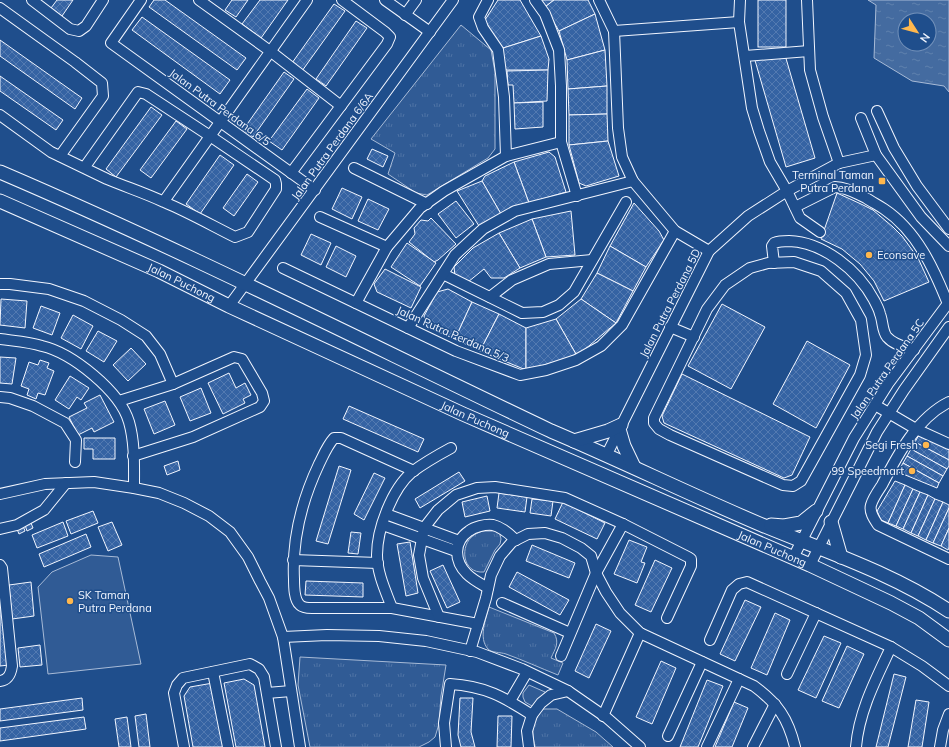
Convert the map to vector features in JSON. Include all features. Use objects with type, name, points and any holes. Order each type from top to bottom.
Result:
[{"type":"main road","name":"Jalan Puchong","points":[[0,172],[246,284],[523,418],[762,524],[900,583],[930,598],[949,611]]},
{"type":"main road","name":"Jalan Puchong","points":[[0,201],[159,271],[230,306],[463,414],[810,565],[891,603],[919,618],[949,640]]},
{"type":"main road","points":[[574,441],[620,427],[624,446],[634,467]]},
{"type":"main road","points":[[549,451],[558,451],[587,462],[595,461],[606,454],[608,467],[611,471],[643,487],[649,495]]},
{"type":"main road","points":[[762,524],[784,526],[801,523],[816,511]]},
{"type":"main road","points":[[831,522],[841,557]]},
{"type":"street","points":[[32,0],[70,28],[79,31],[86,26],[104,0]]},
{"type":"street","name":"Jalan Putra Perdana 6/5","points":[[141,0],[111,43],[315,190]]},
{"type":"street","points":[[201,0],[341,106]]},
{"type":"street","points":[[164,201],[307,0]]},
{"type":"street","points":[[291,173],[387,44],[390,37],[342,0]]},
{"type":"street","points":[[384,0],[430,32]]},
{"type":"street","points":[[405,15],[416,0]]},
{"type":"street","name":"Jalan Putra Perdana 6/6A","points":[[230,306],[453,0]]},
{"type":"street","points":[[488,0],[479,17],[483,28],[498,50],[504,97],[506,156]]},
{"type":"street","points":[[535,0],[545,14],[559,50],[561,86],[561,142],[577,196]]},
{"type":"street","points":[[599,0],[614,32],[618,128],[622,157],[633,181],[675,231],[709,251]]},
{"type":"street","points":[[740,0],[739,22],[752,108],[759,131],[770,162],[787,191],[800,218],[820,232]]},
{"type":"street","points":[[807,0],[810,70],[823,117],[839,163]]},
{"type":"street","points":[[0,8],[102,83],[103,96],[60,156]]},
{"type":"street","points":[[614,32],[739,22]]},
{"type":"street","points":[[745,56],[809,51]]},
{"type":"street","points":[[0,115],[51,152],[84,168],[164,201],[235,237],[248,232],[276,189],[275,180],[146,94],[138,92],[84,168]]},
{"type":"street","points":[[877,111],[894,148],[917,186],[949,228]]},
{"type":"street","points":[[861,118],[876,155],[921,217],[948,248]]},
{"type":"street","points":[[356,303],[387,247],[420,208],[444,191],[506,156],[561,142]]},
{"type":"street","name":"Jalan Putra Perdana 5D","points":[[606,454],[709,251],[748,216],[787,191],[839,163],[876,155],[883,145],[894,148]]},
{"type":"street","points":[[354,168],[427,204]]},
{"type":"street","points":[[408,328],[455,255],[483,229],[516,211],[633,181]]},
{"type":"street","points":[[795,207],[834,187],[842,187],[885,209],[903,226],[925,252],[948,303]]},
{"type":"street","points":[[443,274],[522,313],[543,312],[559,305],[574,292],[626,202]]},
{"type":"street","points":[[320,217],[387,247]]},
{"type":"street","name":"Jalan Putra Perdana 5/3","points":[[284,268],[456,351],[520,375],[546,370],[576,360],[601,346],[622,325],[675,231]]},
{"type":"street","points":[[774,263],[772,246],[777,241],[797,242],[825,251],[847,267],[862,283],[873,298],[880,311],[884,326],[883,330],[887,337],[895,343],[914,350]]},
{"type":"street","points":[[490,297],[512,280],[549,264],[592,260]]},
{"type":"street","points":[[794,262],[821,271],[846,293],[861,320],[866,355],[860,375],[801,481],[793,486],[783,485],[670,435],[659,429],[654,424],[654,418],[694,337],[707,309],[725,285],[750,268],[768,263],[794,262]]},
{"type":"street","points":[[0,284],[49,289],[84,301],[120,320],[146,336],[160,354],[173,384]]},
{"type":"street","name":"Jalan Putra Perdana 5C","points":[[793,558],[854,438],[888,384],[948,303]]},
{"type":"street","points":[[670,327],[694,337]]},
{"type":"street","points":[[810,565],[877,432],[904,390],[949,327]]},
{"type":"street","points":[[0,339],[43,346],[63,355],[85,368],[108,388],[119,401],[128,420],[133,442],[134,488]]},
{"type":"street","points":[[119,401],[173,384],[234,357],[242,359],[262,394],[264,401],[260,407],[193,437],[133,456]]},
{"type":"street","points":[[0,397],[10,398],[33,406],[65,423],[76,440],[75,462]]},
{"type":"street","points":[[949,402],[938,408],[916,429],[888,472],[871,506],[872,516],[878,525],[949,559]]},
{"type":"street","points":[[875,405],[916,429],[949,444]]},
{"type":"street","points":[[414,471],[341,438],[334,438],[328,445],[308,486],[301,512],[293,560],[294,586],[298,602],[302,607],[312,608],[392,608],[478,624]]},
{"type":"street","points":[[392,608],[378,563],[377,555],[386,514],[397,488],[414,471],[451,448]]},
{"type":"street","points":[[0,494],[45,484],[66,483],[94,482],[134,488],[159,493],[184,503],[209,516],[230,532],[248,557],[268,598],[283,637],[300,747]]},
{"type":"street","points":[[0,530],[17,525],[44,510],[66,483]]},
{"type":"street","points":[[439,617],[423,578],[419,556],[424,528],[438,510],[456,495],[477,488],[495,487],[565,498],[623,524],[691,559],[691,566],[667,618]]},
{"type":"street","points":[[386,514],[424,528],[458,546]]},
{"type":"street","points":[[561,656],[596,573],[623,524]]},
{"type":"street","points":[[488,588],[466,573],[459,561],[458,546],[461,537],[470,530],[481,526],[492,525],[504,530],[516,540]]},
{"type":"street","points":[[383,526],[422,539],[458,546]]},
{"type":"street","points":[[470,651],[491,575],[500,556],[512,542],[528,534],[546,533],[562,538],[581,548],[591,556],[596,573],[606,592],[620,613],[640,633],[754,686],[770,698],[783,715],[793,738],[795,747]]},
{"type":"street","points":[[293,560],[378,563]]},
{"type":"street","points":[[0,565],[2,568],[12,666],[11,674],[4,680],[0,680]]},
{"type":"street","points":[[710,640],[732,590],[739,584],[747,582],[891,648],[922,666],[949,686]]},
{"type":"street","points":[[502,603],[570,633]]},
{"type":"street","points":[[787,674],[816,613]]},
{"type":"street","points":[[603,716],[640,633]]},
{"type":"street","points":[[283,637],[327,635],[379,636],[426,641],[478,652],[568,691],[603,716],[640,747]]},
{"type":"street","points":[[856,747],[862,713],[872,687],[891,648]]},
{"type":"street","points":[[668,736],[702,662]]},
{"type":"street","points":[[184,747],[174,693],[177,685],[183,678],[250,664],[259,669],[264,677],[276,747]]},
{"type":"street","points":[[213,672],[228,747]]},
{"type":"street","points":[[510,701],[527,672]]},
{"type":"street","points":[[707,747],[739,679]]},
{"type":"street","points":[[446,747],[444,724],[450,684],[468,685],[490,691],[510,701],[532,715]]},
{"type":"street","points":[[267,693],[291,690]]},
{"type":"street","points":[[529,747],[527,731],[532,715],[541,703],[551,696],[568,691]]},
{"type":"street","points":[[753,747],[775,704]]},
{"type":"street","points":[[940,747],[943,730],[949,714]]},
{"type":"shaded area","points":[[91,555],[118,557],[141,664],[48,674],[38,587],[52,572]]},
{"type":"shaded area","points":[[529,685],[545,692],[546,694],[532,706],[525,702],[523,697],[523,693]]},
{"type":"green space","points":[[461,25],[491,50],[495,72],[495,149],[488,158],[427,195],[416,193],[388,174],[395,153],[371,139]]},
{"type":"green space","points":[[483,531],[494,531],[500,534],[501,539],[500,544],[495,550],[484,572],[471,568],[467,564],[465,558],[466,545],[469,540],[475,534]]},
{"type":"green space","points":[[489,607],[554,633],[557,643],[551,658],[563,663],[558,675],[504,653],[488,649],[485,645],[483,634]]},
{"type":"green space","points":[[300,657],[446,665],[441,696],[439,724],[435,737],[419,747],[310,747],[298,685]]},
{"type":"green space","points":[[543,709],[557,709],[596,732],[613,747],[535,747],[533,726]]},
{"type":"water","points":[[868,0],[949,0],[949,92],[944,86],[912,81],[874,58],[876,5]]},
{"type":"building","points":[[57,0],[73,0],[62,16],[51,8]]},
{"type":"building","points":[[154,0],[165,0],[246,58],[237,70],[149,7]]},
{"type":"building","points":[[232,0],[248,0],[236,17],[225,10]]},
{"type":"building","points":[[260,0],[288,0],[261,38],[242,24]]},
{"type":"building","points":[[498,0],[520,0],[541,36],[500,49],[485,20]]},
{"type":"building","points":[[539,0],[554,0],[545,7]]},
{"type":"building","points":[[554,0],[588,0],[595,14],[559,31],[545,7]]},
{"type":"building","points":[[758,0],[786,0],[786,47],[758,47]]},
{"type":"building","points":[[334,4],[345,11],[302,71],[292,63]]},
{"type":"building","points":[[595,14],[605,50],[567,60],[559,31]]},
{"type":"building","points":[[142,17],[230,80],[220,94],[132,30]]},
{"type":"building","points":[[356,21],[367,28],[326,86],[316,79]]},
{"type":"building","points":[[541,36],[549,59],[548,70],[506,70],[500,49]]},
{"type":"building","points":[[0,40],[82,98],[75,109],[0,56]]},
{"type":"building","points":[[605,50],[607,86],[568,89],[567,60]]},
{"type":"building","points":[[785,55],[815,158],[786,167],[754,57]]},
{"type":"building","points":[[548,70],[547,101],[514,103],[513,85],[508,85],[507,71]]},
{"type":"building","points":[[284,72],[294,79],[253,137],[243,130]]},
{"type":"building","points":[[0,76],[63,120],[56,130],[0,91]]},
{"type":"building","points":[[607,86],[607,114],[569,115],[568,89]]},
{"type":"building","points":[[307,89],[319,98],[282,150],[269,141]]},
{"type":"building","points":[[543,102],[543,127],[515,129],[514,103]]},
{"type":"building","points":[[151,107],[162,115],[116,177],[106,169]]},
{"type":"building","points":[[607,114],[608,141],[569,145],[569,115]]},
{"type":"building","points":[[176,121],[187,129],[151,178],[140,170]]},
{"type":"building","points":[[608,141],[619,176],[586,186],[579,183],[569,145]]},
{"type":"building","points":[[372,149],[388,156],[383,167],[367,159]]},
{"type":"building","points":[[549,152],[555,157],[566,192],[529,203],[514,162]]},
{"type":"building","points":[[220,155],[234,165],[200,214],[186,204]]},
{"type":"building","points":[[514,162],[529,203],[501,214],[482,181],[485,176]]},
{"type":"building","points":[[247,174],[258,182],[234,216],[223,208]]},
{"type":"building","points":[[482,181],[501,214],[479,226],[457,191]]},
{"type":"building","points":[[342,188],[362,197],[352,219],[332,209]]},
{"type":"building","points":[[837,193],[873,210],[893,227],[902,236],[918,258],[929,282],[884,301],[874,281],[860,264],[842,249],[821,239]]},
{"type":"building","points":[[368,199],[389,209],[378,230],[358,221]]},
{"type":"building","points":[[456,201],[474,224],[456,238],[438,214]]},
{"type":"building","points":[[634,203],[659,231],[664,240],[646,267],[610,246]]},
{"type":"building","points":[[571,211],[575,255],[546,257],[532,219]]},
{"type":"building","points":[[431,218],[456,244],[434,262],[409,242],[415,234],[414,228],[421,220],[428,221]]},
{"type":"building","points":[[532,219],[546,257],[520,268],[499,233]]},
{"type":"building","points":[[499,233],[520,268],[504,278],[491,278],[484,269],[468,282],[455,276],[454,267],[473,248]]},
{"type":"building","points":[[311,234],[331,243],[321,265],[301,255]]},
{"type":"building","points":[[407,243],[436,263],[420,286],[391,267]]},
{"type":"building","points":[[336,246],[356,256],[346,277],[326,267]]},
{"type":"building","points":[[610,246],[646,267],[633,291],[597,273]]},
{"type":"building","points":[[385,269],[421,287],[411,308],[377,292],[374,284]]},
{"type":"building","points":[[597,273],[633,291],[616,323],[581,299]]},
{"type":"building","points":[[448,289],[472,302],[455,339],[427,327],[424,316],[437,292]]},
{"type":"building","points":[[1,299],[27,301],[25,328],[0,325]]},
{"type":"building","points":[[581,299],[616,323],[577,356],[556,319]]},
{"type":"building","points":[[472,302],[499,314],[480,351],[455,339]]},
{"type":"building","points":[[722,304],[765,327],[731,389],[688,366]]},
{"type":"building","points":[[41,306],[60,313],[52,335],[33,328]]},
{"type":"building","points":[[499,314],[526,328],[526,370],[480,351]]},
{"type":"building","points":[[73,315],[93,326],[81,349],[61,338]]},
{"type":"building","points":[[556,319],[577,356],[526,370],[526,328]]},
{"type":"building","points":[[98,331],[117,341],[104,362],[86,351]]},
{"type":"building","points":[[807,341],[850,365],[816,428],[773,404]]},
{"type":"building","points":[[131,348],[146,364],[128,381],[113,365]]},
{"type":"building","points":[[0,357],[16,358],[12,384],[0,383]]},
{"type":"building","points":[[40,360],[49,363],[47,368],[54,371],[45,395],[38,393],[36,399],[27,395],[29,389],[21,386],[29,362],[38,365]]},
{"type":"building","points":[[229,373],[236,388],[245,383],[251,395],[243,399],[245,403],[223,414],[208,383]]},
{"type":"building","points":[[682,374],[810,437],[792,475],[784,478],[664,423],[662,416]]},
{"type":"building","points":[[70,376],[89,388],[81,400],[77,397],[69,409],[55,400]]},
{"type":"building","points":[[201,388],[211,413],[190,421],[180,397]]},
{"type":"building","points":[[100,395],[114,422],[94,432],[92,428],[78,435],[69,417],[87,408],[84,403]]},
{"type":"building","points":[[165,401],[175,425],[154,434],[144,409]]},
{"type":"building","points":[[349,406],[424,439],[418,452],[343,419]]},
{"type":"building","points":[[920,433],[949,447],[949,460],[915,442]]},
{"type":"building","points":[[84,438],[115,438],[115,459],[93,459],[93,449],[84,449]]},
{"type":"building","points":[[915,442],[949,460],[949,466],[947,469],[911,449]]},
{"type":"building","points":[[911,449],[947,469],[943,476],[907,456]]},
{"type":"building","points":[[907,456],[943,476],[939,483],[903,463]]},
{"type":"building","points":[[178,461],[180,470],[167,475],[164,466]]},
{"type":"building","points":[[903,463],[939,483],[937,488],[898,472]]},
{"type":"building","points":[[339,466],[351,470],[328,544],[316,541]]},
{"type":"building","points":[[459,472],[465,481],[420,508],[415,499]]},
{"type":"building","points":[[374,473],[385,478],[364,520],[354,514]]},
{"type":"building","points":[[895,481],[905,485],[888,523],[881,520],[877,511]]},
{"type":"building","points":[[905,485],[913,489],[896,526],[888,523]]},
{"type":"building","points":[[913,489],[920,492],[903,529],[896,526]]},
{"type":"building","points":[[920,492],[928,495],[911,533],[903,529]]},
{"type":"building","points":[[499,493],[527,497],[525,512],[497,508]]},
{"type":"building","points":[[928,495],[935,499],[918,536],[911,533]]},
{"type":"building","points":[[487,496],[490,511],[465,517],[462,502]]},
{"type":"building","points":[[532,499],[553,501],[551,516],[530,513]]},
{"type":"building","points":[[935,499],[943,502],[926,540],[918,536]]},
{"type":"building","points":[[563,502],[605,523],[597,539],[555,519]]},
{"type":"building","points":[[943,502],[949,505],[949,508],[933,543],[926,540]]},
{"type":"building","points":[[949,508],[949,528],[941,546],[933,543]]},
{"type":"building","points":[[93,511],[98,523],[71,534],[66,521]]},
{"type":"building","points":[[63,522],[68,536],[37,548],[32,535]]},
{"type":"building","points":[[112,522],[122,545],[108,551],[98,527]]},
{"type":"building","points":[[31,523],[33,528],[27,531],[25,525]]},
{"type":"building","points":[[23,526],[25,531],[19,534],[17,529]]},
{"type":"building","points":[[949,528],[949,548],[948,550],[941,546]]},
{"type":"building","points":[[351,532],[361,533],[358,554],[348,553]]},
{"type":"building","points":[[86,534],[91,547],[44,567],[39,554]]},
{"type":"building","points":[[629,540],[647,547],[641,562],[645,563],[637,583],[614,574]]},
{"type":"building","points":[[410,542],[418,593],[406,596],[397,544]]},
{"type":"building","points":[[532,545],[575,563],[569,578],[526,561]]},
{"type":"building","points":[[655,560],[672,568],[651,612],[635,605]]},
{"type":"building","points":[[443,565],[460,602],[447,608],[430,571]]},
{"type":"building","points":[[517,572],[569,600],[560,615],[509,587]]},
{"type":"building","points":[[306,581],[363,583],[363,597],[305,595]]},
{"type":"building","points":[[31,582],[34,616],[12,619],[9,585]]},
{"type":"building","points":[[0,589],[9,665],[0,666]]},
{"type":"building","points":[[745,600],[761,607],[735,661],[720,654]]},
{"type":"building","points":[[775,613],[790,620],[767,675],[751,668]]},
{"type":"building","points":[[596,624],[611,631],[589,678],[575,671]]},
{"type":"building","points":[[824,636],[841,643],[816,698],[798,690]]},
{"type":"building","points":[[40,645],[42,665],[20,667],[18,648]]},
{"type":"building","points":[[847,646],[864,654],[839,708],[822,701]]},
{"type":"building","points":[[661,661],[676,668],[652,724],[636,717]]},
{"type":"building","points":[[894,674],[906,677],[888,747],[876,747]]},
{"type":"building","points":[[244,679],[254,685],[265,747],[236,747],[224,683]]},
{"type":"building","points":[[707,680],[723,686],[698,747],[680,747]]},
{"type":"building","points":[[213,683],[225,747],[193,747],[184,696],[190,687]]},
{"type":"building","points":[[82,698],[83,710],[0,721],[0,709]]},
{"type":"building","points":[[460,698],[473,698],[471,732],[475,747],[461,747],[458,735]]},
{"type":"building","points":[[916,700],[929,702],[922,747],[908,747]]},
{"type":"building","points":[[734,702],[748,708],[732,747],[715,747]]},
{"type":"building","points":[[146,714],[150,747],[139,747],[135,716]]},
{"type":"building","points":[[498,716],[512,716],[511,747],[497,747]]},
{"type":"building","points":[[84,717],[86,729],[0,741],[0,728]]},
{"type":"building","points":[[127,717],[131,747],[119,747],[115,719]]},
{"type":"place","name":"Terminal Taman Putra Perdana","points":[[882,181]]},
{"type":"place","name":"Econsave","points":[[869,255]]},
{"type":"place","name":"Segi Fresh","points":[[926,445]]},
{"type":"place","name":"99 Speedmart","points":[[912,471]]},
{"type":"place","name":"SK Taman Putra Perdana","points":[[70,601]]}]
